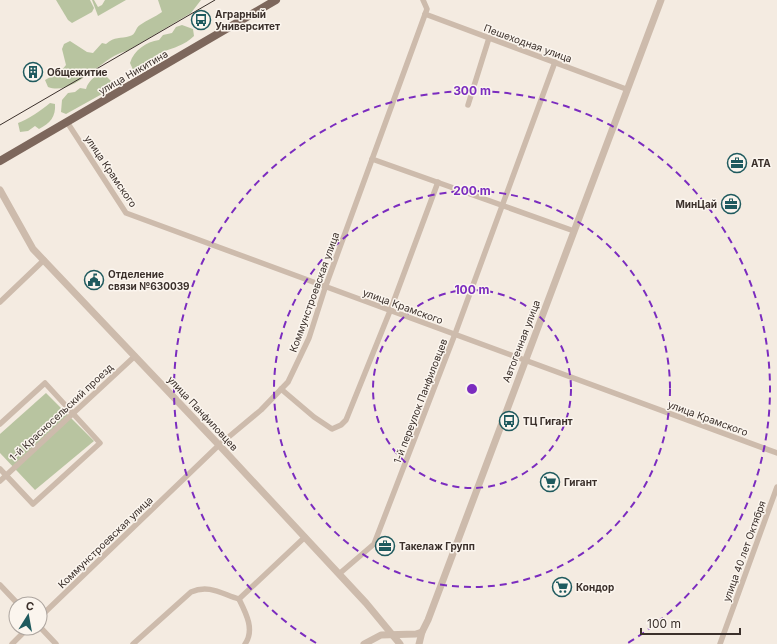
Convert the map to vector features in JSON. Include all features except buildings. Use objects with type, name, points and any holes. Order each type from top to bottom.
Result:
[{"type":"main road","name":"улица Никитина","points":[[0,161],[276,0]]},
{"type":"street","points":[[422,0],[427,8],[425,14]]},
{"type":"street","name":"Автогенная улица","points":[[419,644],[422,632],[459,540],[524,360],[574,231],[626,88],[661,0]]},
{"type":"street","name":"Пешеходная улица","points":[[425,14],[626,88]]},
{"type":"street","name":"Коммунстроевская улица","points":[[48,609],[219,445],[261,410],[288,382],[309,338],[325,288],[425,14]]},
{"type":"street","points":[[468,105],[489,38]]},
{"type":"street","name":"1-й переулок Панфиловцев","points":[[339,574],[374,544],[455,334],[555,62]]},
{"type":"street","name":"улица Крамского","points":[[67,122],[126,214],[777,453]]},
{"type":"street","points":[[372,159],[574,231]]},
{"type":"street","points":[[281,389],[314,417],[332,428],[341,425],[346,420],[390,311],[438,182]]},
{"type":"street","name":"улица Панфиловцев","points":[[0,190],[33,249],[339,574],[400,644]]},
{"type":"street","points":[[0,302],[44,260]]},
{"type":"street","name":"1-й Красносельский проезд","points":[[0,481],[135,356]]},
{"type":"street","points":[[0,424],[44,383],[100,443],[32,504],[0,469]]},
{"type":"street","name":"улица 40 лет Октября","points":[[720,644],[777,487]]},
{"type":"street","points":[[239,600],[305,538]]},
{"type":"street","points":[[0,586],[10,596]]},
{"type":"street","points":[[133,644],[191,592],[199,588],[208,588],[239,600],[245,609],[249,625],[245,644]]},
{"type":"street","points":[[364,644],[382,635],[407,635],[422,632]]},
{"type":"street","points":[[12,644],[20,636]]},
{"type":"street","points":[[48,636],[56,644]]},
{"type":"green space","points":[[56,0],[90,0],[94,8],[92,12],[72,23],[68,20]]},
{"type":"green space","points":[[92,0],[94,0],[98,7],[102,5],[105,0],[126,0],[98,16]]},
{"type":"green space","points":[[158,0],[201,0],[191,13],[127,51],[108,60],[79,81],[68,86],[58,88],[48,87],[45,80],[61,71],[66,65],[62,49],[64,44],[70,41],[87,52],[93,53],[102,43],[106,44],[109,41],[132,35],[140,25],[162,12]]},
{"type":"green space","points":[[182,25],[193,29],[194,36],[180,46],[157,55],[135,74],[130,63],[134,54],[141,47],[159,40],[163,35],[172,33],[176,27]]},
{"type":"green space","points":[[107,69],[107,77],[111,81],[110,87],[102,94],[66,114],[61,112],[62,100],[68,93],[75,92],[80,88],[86,89],[91,80]]},
{"type":"green space","points":[[50,103],[55,104],[55,109],[52,119],[49,122],[39,129],[35,126],[28,131],[20,132],[18,123],[35,114]]},
{"type":"green space","points":[[46,393],[94,441],[35,490],[0,453],[0,434]]},
{"type":"tram line","points":[[0,125],[215,0]]},
{"type":"place","name":"Аграрный Университет","points":[[201,20]]},
{"type":"place","name":"Общежитие","points":[[33,72]]},
{"type":"place","name":"АТА","points":[[737,163]]},
{"type":"place","name":"МинЦай","points":[[731,204]]},
{"type":"place","name":"Отделение связи №630039","points":[[94,280]]},
{"type":"place","name":"ТЦ Гигант","points":[[509,421]]},
{"type":"place","name":"Гигант","points":[[550,482]]},
{"type":"place","name":"Такелаж Групп","points":[[385,546]]},
{"type":"place","name":"Кондор","points":[[562,587]]}]
